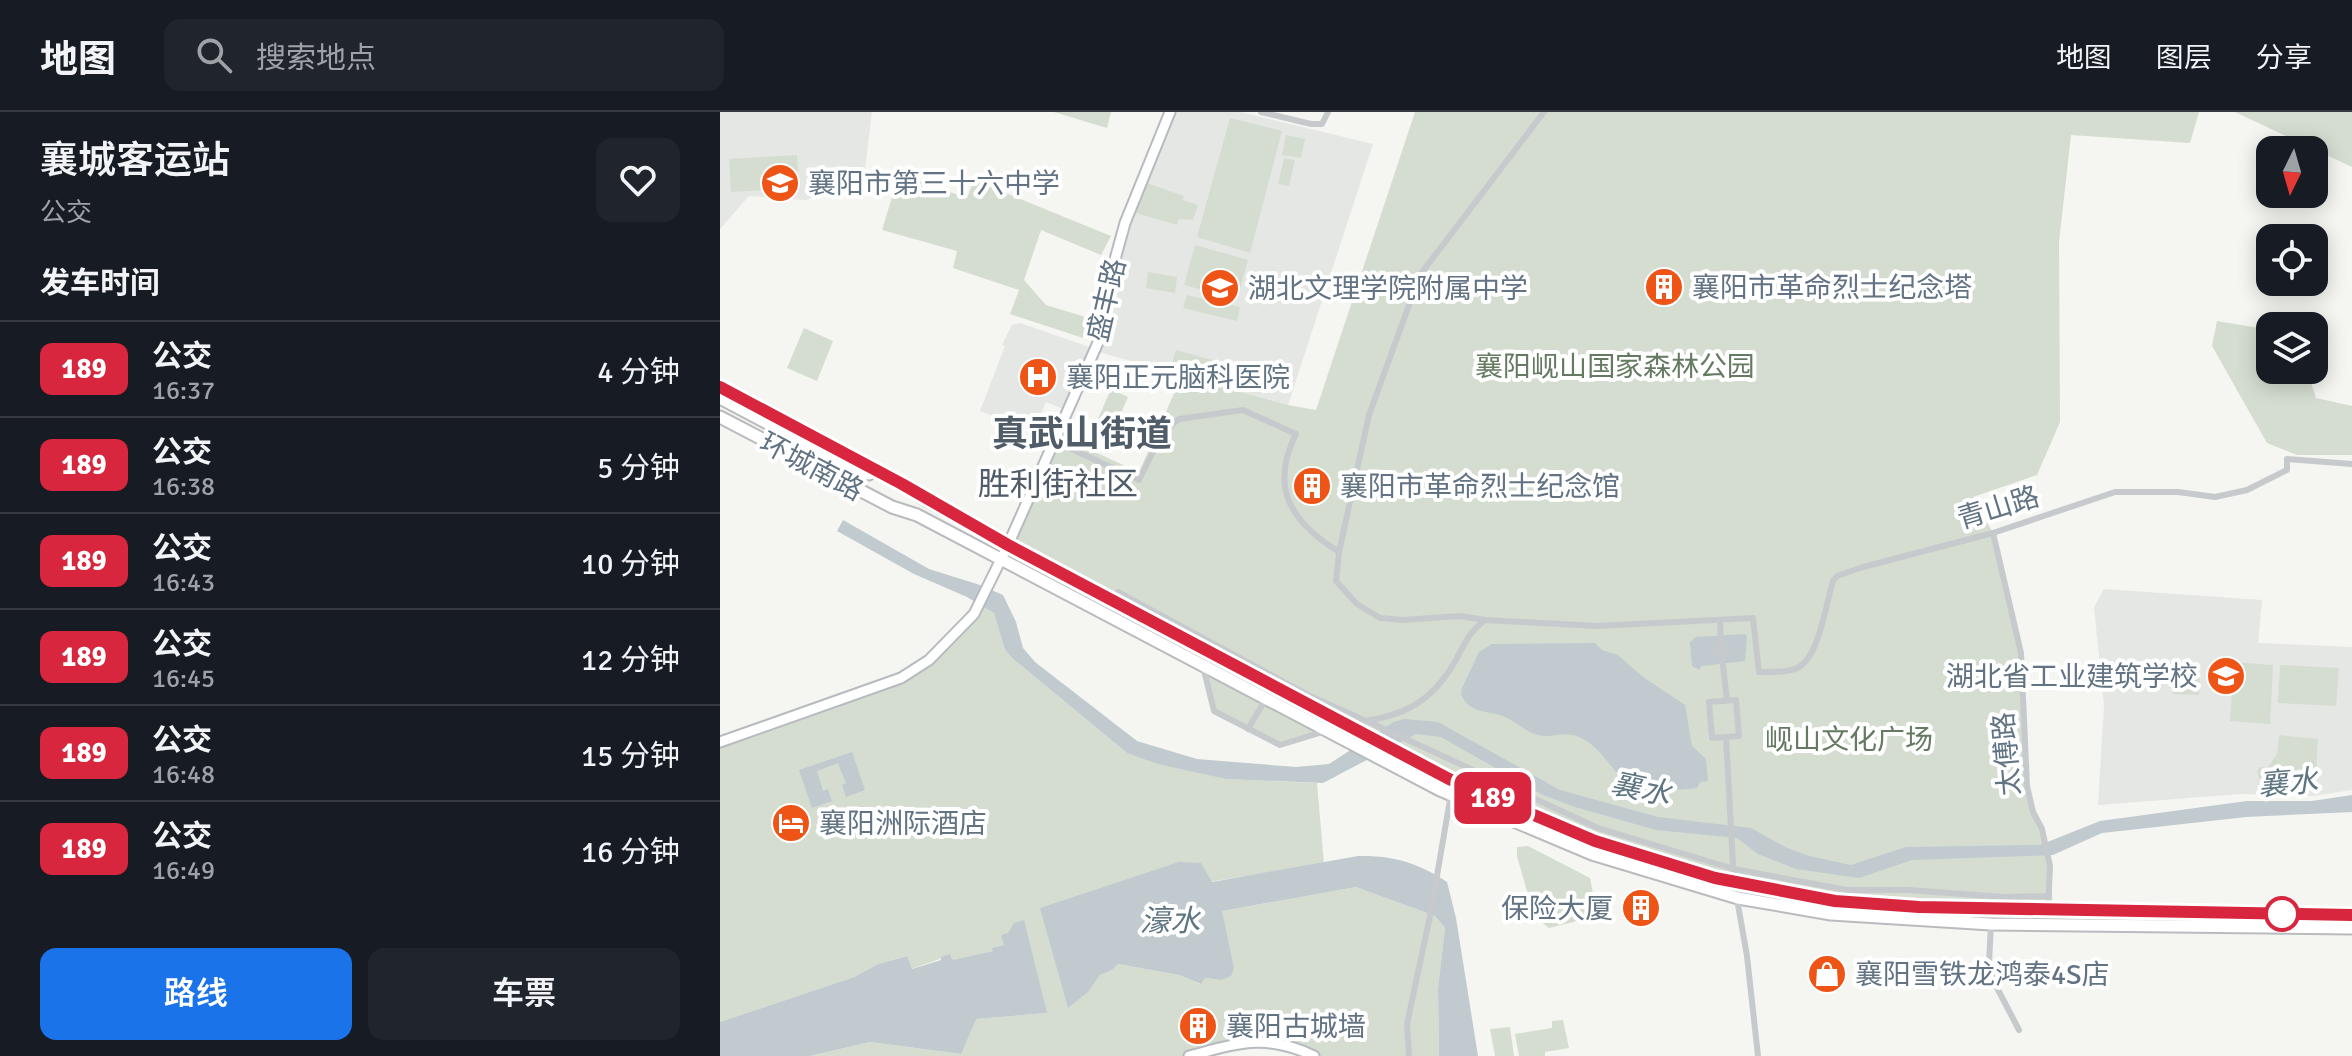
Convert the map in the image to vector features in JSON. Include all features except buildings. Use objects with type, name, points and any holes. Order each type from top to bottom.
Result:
[{"type":"highway","name":"环城南路","points":[[720,387],[902,484],[1008,545],[1449,779],[1595,841],[1734,882],[1835,901],[1919,907],[2352,915]]},
{"type":"highway","points":[[720,398],[917,515]]},
{"type":"highway","points":[[720,409],[836,465],[926,500]]},
{"type":"highway","name":"环城南路","points":[[720,417],[892,507],[917,515],[1002,558],[1384,761],[1451,794],[1592,854],[1738,898],[1831,914],[1991,924],[2349,929]]},
{"type":"street","name":"盛丰路","points":[[720,742],[901,678],[919,666],[974,614],[1100,338],[1106,292],[1125,223],[1170,112]]},
{"type":"street","points":[[1261,112],[1311,124],[1322,124],[1328,112]]},
{"type":"street","points":[[1544,112],[1420,275],[1369,415],[1339,552],[1336,581],[1357,604],[1380,618],[1403,620],[1460,616],[1597,626],[1720,620],[1721,642],[1728,650],[1722,661],[1727,700]]},
{"type":"street","points":[[1054,441],[1139,480],[1163,432],[1179,419],[1243,410],[1296,434],[1283,470],[1289,503],[1299,521],[1339,552]]},
{"type":"street","name":"青山路","points":[[1720,620],[1753,618],[1759,672],[1797,668],[1811,658],[1837,576],[1993,533],[2115,492],[2178,492],[2215,497],[2247,490],[2287,470],[2287,459],[2352,464]]},
{"type":"street","name":"太傅路","points":[[1993,533],[2021,653],[2027,786],[2033,812],[2042,829],[2050,866],[2048,910]]},
{"type":"street","points":[[1118,592],[1308,695],[1598,828],[1734,869],[1847,890],[2049,896]]},
{"type":"street","points":[[1366,721],[1410,709],[1429,696],[1452,667],[1469,633],[1485,620]]},
{"type":"street","points":[[1202,663],[1214,711],[1248,729],[1280,745],[1334,732]]},
{"type":"street","points":[[1248,729],[1267,697]]},
{"type":"street","points":[[1736,700],[1739,736],[1726,737],[1712,738],[1709,702],[1736,700]]},
{"type":"street","points":[[1726,737],[1734,882],[1758,1056]]},
{"type":"street","points":[[1409,1056],[1407,1024],[1451,794]]},
{"type":"street","points":[[1991,924],[1989,963],[1993,980],[2019,1030]]},
{"type":"street","points":[[1189,1056],[1262,1040],[1289,1044],[1314,1056]]},
{"type":"shaded area","name":"襄阳市第三十六中学","points":[[720,112],[872,112],[865,169],[807,200],[749,196],[720,229]]},
{"type":"shaded area","name":"湖北文理学院附属中学","points":[[1176,112],[1240,112],[1373,144],[1288,405],[1099,352],[1128,225]]},
{"type":"shaded area","name":"襄阳正元脑科医院","points":[[1020,323],[1095,349],[1068,411],[1046,402],[1033,432],[980,411],[1005,346],[1002,345],[1012,325]]},
{"type":"shaded area","name":"湖北省工业建筑学校","points":[[2104,589],[2262,600],[2258,643],[2352,647],[2352,790],[2313,796],[2240,794],[2098,805],[2104,706],[2094,607]]},
{"type":"green space","points":[[1054,112],[1111,112],[1107,128]]},
{"type":"green space","points":[[1415,112],[2199,112],[2190,143],[2071,135],[2059,242],[2060,422],[2037,475],[1973,497],[1993,533],[2021,653],[2027,786],[2033,812],[2041,822],[2050,866],[2054,924],[1919,920],[1738,898],[1517,824],[1330,730],[1280,745],[1214,711],[1202,663],[1080,599],[1085,589],[1008,545],[1057,435],[1139,472],[1182,376],[1316,410]]},
{"type":"green space","points":[[2235,112],[2352,112],[2352,167],[2328,156],[2328,136],[2286,136]]},
{"type":"green space","points":[[1230,118],[1282,131],[1250,253],[1197,237]]},
{"type":"green space","points":[[1286,135],[1305,139],[1301,158],[1282,155]]},
{"type":"green space","points":[[797,155],[799,188],[731,192],[729,159]]},
{"type":"green space","points":[[1284,158],[1295,160],[1289,186],[1278,184]]},
{"type":"green space","points":[[899,174],[967,198],[974,180],[1111,236],[1101,255],[1041,230],[1024,280],[1046,305],[1089,318],[1083,338],[1010,314],[1019,290],[953,268],[957,251],[882,230]]},
{"type":"green space","points":[[1147,183],[1184,196],[1183,200],[1198,205],[1193,220],[1179,219],[1177,225],[1136,213]]},
{"type":"green space","points":[[1195,245],[1248,260],[1237,299],[1184,285]]},
{"type":"green space","points":[[1148,272],[1177,277],[1175,293],[1146,288]]},
{"type":"green space","points":[[1187,295],[1240,307],[1237,321],[1183,308]]},
{"type":"green space","points":[[2217,321],[2256,328],[2256,384],[2312,384],[2316,398],[2352,406],[2352,455],[2297,455],[2267,443],[2212,346]]},
{"type":"green space","points":[[804,328],[833,341],[817,381],[787,368]]},
{"type":"green space","points":[[1176,350],[1256,372],[1253,381],[1244,379],[1242,387],[1171,367]]},
{"type":"green space","points":[[1111,389],[1128,397],[1115,427],[1098,419]]},
{"type":"green space","points":[[979,603],[994,613],[1005,650],[1012,658],[1127,753],[1226,779],[1317,783],[1324,864],[1041,908],[1089,991],[1100,975],[1118,964],[1179,975],[1200,984],[1205,978],[1221,980],[1234,968],[1221,911],[1356,887],[1435,916],[1445,928],[1438,988],[1439,1056],[1314,1056],[1262,1040],[1206,1056],[810,1056],[870,1042],[960,1054],[975,1019],[1046,1013],[1004,945],[993,948],[993,951],[952,961],[951,955],[911,969],[906,956],[878,964],[854,977],[720,1022],[720,742],[901,678],[929,660]]},
{"type":"green space","points":[[2234,662],[2273,665],[2270,724],[2230,721]]},
{"type":"green space","points":[[2280,665],[2339,668],[2336,706],[2278,703]]},
{"type":"green space","points":[[2179,666],[2200,667],[2199,695],[2173,694],[2163,669],[2174,670]]},
{"type":"green space","points":[[2279,735],[2318,739],[2316,771],[2297,769],[2296,775],[2291,778],[2267,776],[2267,781],[2260,781],[2257,771],[2260,767],[2267,768],[2277,754]]},
{"type":"green space","points":[[1528,846],[1590,878],[1595,904],[1590,918],[1549,928],[1534,916],[1517,856],[1517,847]]},
{"type":"green space","points":[[1563,1020],[1569,1048],[1545,1052],[1545,1056],[1519,1056],[1515,1034],[1552,1028],[1552,1021]]},
{"type":"green space","points":[[1510,1027],[1514,1056],[1495,1056],[1490,1029]]},
{"type":"water","name":"襄水","points":[[843,520],[929,569],[1003,595],[1016,622],[1023,648],[1035,662],[1137,741],[1197,759],[1296,767],[1329,764],[1394,722],[1405,719],[1438,722],[1560,790],[1658,817],[1751,828],[1809,856],[1851,865],[1906,847],[2040,845],[2100,821],[2247,801],[2312,801],[2352,795],[2352,812],[2246,817],[2102,833],[2053,855],[1912,860],[1859,878],[1796,869],[1758,854],[1737,838],[1656,830],[1575,807],[1543,795],[1441,737],[1416,734],[1323,783],[1226,779],[1158,764],[1127,753],[1012,658],[1005,650],[994,613],[967,597],[914,574],[837,531]]},
{"type":"water","points":[[1745,634],[1745,661],[1702,666],[1699,670],[1692,666],[1690,642],[1696,637]]},
{"type":"water","points":[[1595,643],[1602,650],[1618,655],[1643,677],[1685,705],[1692,746],[1706,759],[1708,781],[1700,782],[1697,788],[1681,789],[1649,788],[1631,783],[1581,738],[1568,734],[1540,735],[1501,715],[1470,706],[1461,694],[1462,688],[1479,652],[1492,644]]},
{"type":"water","points":[[852,752],[865,790],[846,797],[842,785],[846,783],[838,763],[817,771],[823,791],[828,789],[832,801],[812,808],[799,770]]},
{"type":"water","name":"濠水","points":[[1358,856],[1405,862],[1447,882],[1456,918],[1478,1056],[1439,1056],[1438,988],[1445,928],[1435,916],[1356,887],[1222,911],[1234,968],[1231,976],[1221,980],[1205,978],[1201,984],[1179,975],[1118,964],[1100,975],[1089,991],[1068,1008],[1040,908],[1179,862],[1201,863],[1212,882]]},
{"type":"water","points":[[1024,920],[1047,1013],[976,1019],[961,1054],[870,1042],[810,1056],[720,1056],[720,1022],[907,956],[912,969],[950,954],[953,960],[993,951],[992,948],[1004,945],[1001,935],[1008,933],[1014,923]]},
{"type":"bus line","name":"189","points":[[720,387],[902,484],[1008,545],[1449,779],[1595,841],[1715,878],[1835,901],[1919,907],[2352,915]]},
{"type":"place","name":"襄阳市第三十六中学","points":[[780,183]]},
{"type":"place","name":"襄阳市革命烈士纪念塔","points":[[1664,287]]},
{"type":"place","name":"湖北文理学院附属中学","points":[[1220,288]]},
{"type":"place","name":"襄阳正元脑科医院","points":[[1038,377]]},
{"type":"place","name":"襄阳市革命烈士纪念馆","points":[[1312,486]]},
{"type":"place","name":"湖北省工业建筑学校","points":[[2226,676]]},
{"type":"place","name":"襄阳洲际酒店","points":[[791,823]]},
{"type":"place","name":"保险大厦","points":[[1641,908]]},
{"type":"place","name":"襄阳雪铁龙鸿泰4S店","points":[[1827,974]]},
{"type":"place","name":"襄阳古城墙","points":[[1198,1026]]},
{"type":"district","name":"真武山街道","points":[[1082,433]]},
{"type":"district","name":"胜利街社区","points":[[1058,484]]},
{"type":"park label","name":"襄阳岘山国家森林公园","points":[[1615,366]]},
{"type":"park label","name":"岘山文化广场","points":[[1849,739]]}]
